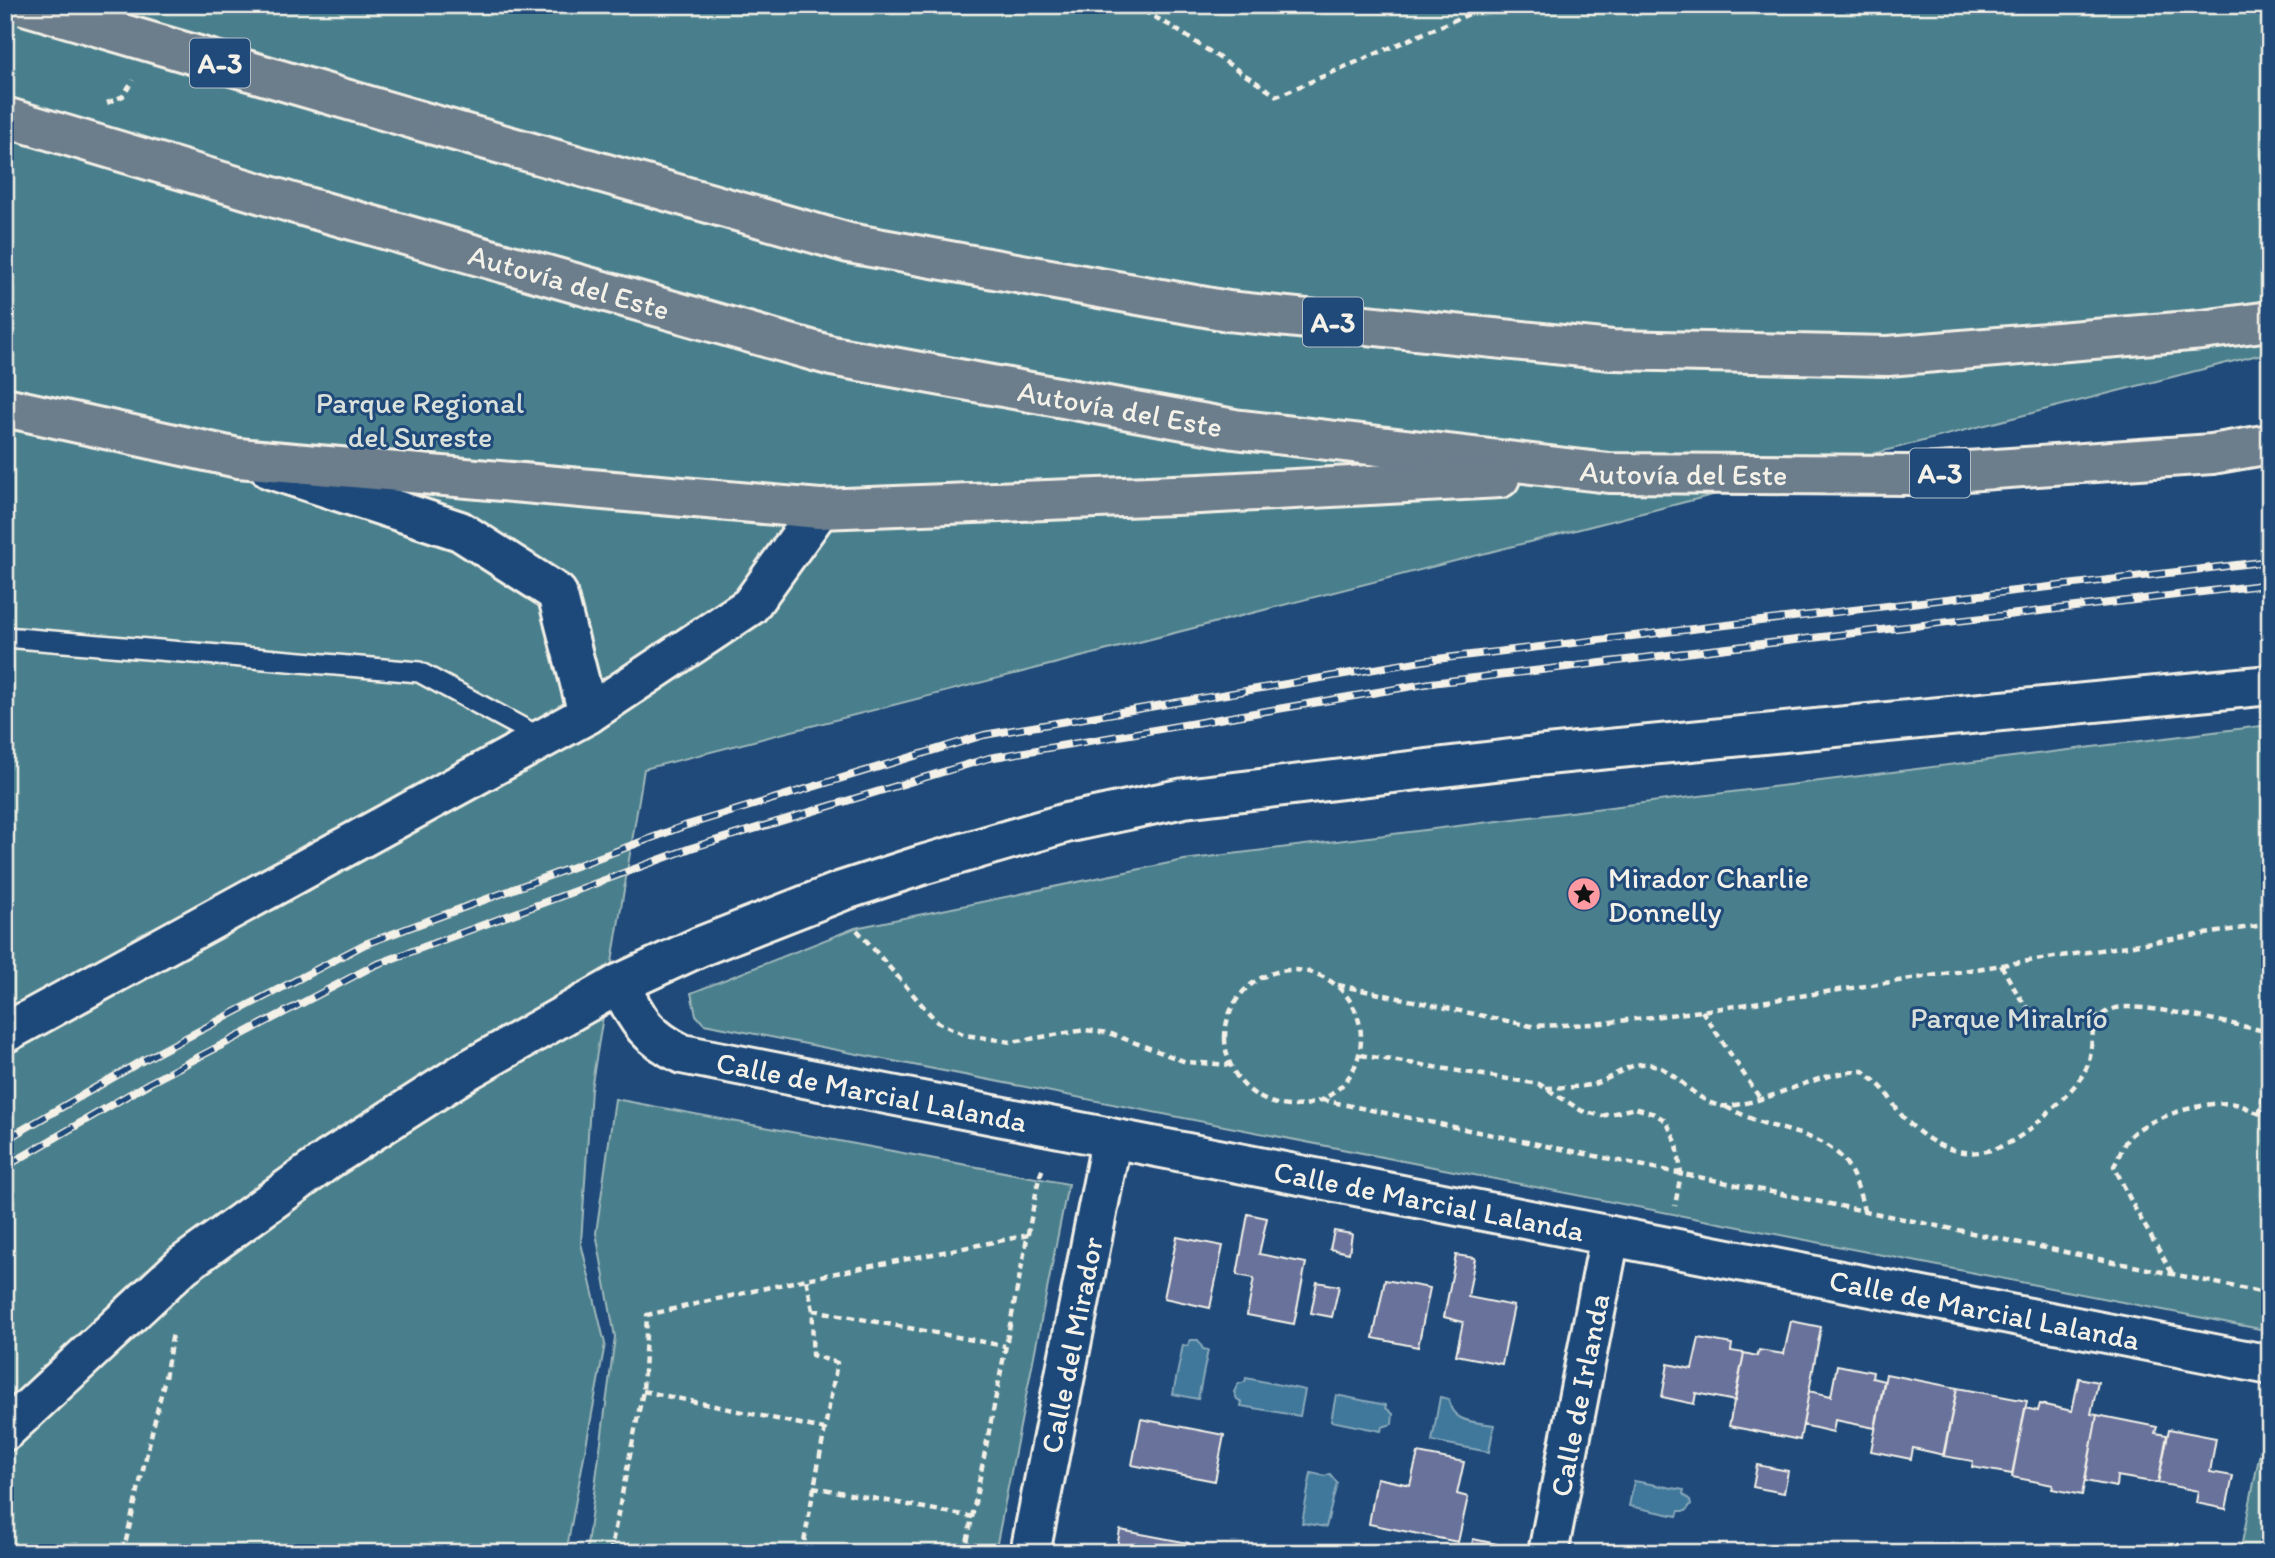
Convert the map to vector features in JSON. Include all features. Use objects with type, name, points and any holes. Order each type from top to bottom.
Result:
[{"type":"highway","name":"A-3","points":[[23,5],[849,243],[1227,311],[1612,350],[1888,356],[2202,330],[2270,321]]},
{"type":"highway","name":"Autovía del Este","points":[[5,117],[296,204],[832,356],[1234,429],[1609,473],[1909,475],[2212,454],[2270,444]]},
{"type":"highway","points":[[5,407],[238,458],[820,509],[1200,494],[1609,473]]},
{"type":"street","points":[[238,458],[460,531],[557,593],[589,714]]},
{"type":"street","points":[[5,1033],[589,714],[750,606],[820,509]]},
{"type":"street","points":[[5,1431],[184,1265],[329,1159],[468,1070],[619,984],[699,947],[842,891],[1066,823],[1184,799],[1536,756],[2270,685]]},
{"type":"street","name":"Calle de Marcial Lalanda","points":[[619,984],[646,1031],[661,1044],[682,1054],[2270,1365]]},
{"type":"street","name":"Calle del Mirador","points":[[1030,1553],[1108,1157],[1107,1137]]},
{"type":"street","name":"Calle de Irlanda","points":[[1548,1553],[1610,1236]]},
{"type":"lane","points":[[5,637],[419,672],[543,739]]},
{"type":"path","points":[[1133,5],[1171,26],[1277,96],[1490,5]]},
{"type":"path","points":[[100,106],[123,96],[138,74]]},
{"type":"path","points":[[1338,985],[1359,1017],[1362,1036],[1360,1055],[1352,1074],[1339,1089],[1322,1100],[1298,1107],[1274,1104],[1252,1094],[1235,1076],[1226,1054],[1225,1029],[1233,1006],[1248,987],[1269,974],[1292,969],[1317,973],[1338,985],[1531,1026],[1594,1024],[1702,1011],[2270,924]]},
{"type":"path","points":[[855,928],[908,992],[937,1022],[964,1035],[1011,1042],[1085,1030],[1110,1033],[1186,1062],[1231,1065]]},
{"type":"path","points":[[2001,965],[2025,1008],[2048,1022],[2069,1022],[2101,1016],[2114,1009],[2140,1007],[2270,1032]]},
{"type":"path","points":[[1702,1011],[1761,1100]]},
{"type":"path","points":[[1725,1107],[1761,1100],[1845,1072],[1863,1071],[1881,1086],[1905,1119],[1932,1142],[1956,1153],[1981,1152],[2007,1144],[2032,1127],[2069,1093],[2088,1066],[2092,1028],[2101,1016]]},
{"type":"path","points":[[1360,1055],[1539,1084],[1582,1111],[1602,1116],[1635,1108],[1655,1114],[1666,1121],[1677,1144],[1681,1173],[1673,1214]]},
{"type":"path","points":[[1546,1088],[1591,1085],[1635,1066],[1654,1065],[1711,1104],[1764,1123],[1803,1133],[1827,1144],[1844,1161],[1858,1184],[1864,1211]]},
{"type":"path","points":[[2259,1115],[2270,1069]]},
{"type":"path","points":[[1322,1100],[2270,1294]]},
{"type":"path","points":[[2172,1274],[2114,1166],[2129,1137],[2156,1119],[2200,1105],[2235,1104],[2259,1115],[2270,1116]]},
{"type":"path","points":[[965,1553],[1004,1346],[1042,1167],[1053,1170]]},
{"type":"path","points":[[610,1553],[643,1391],[647,1315],[806,1279],[1029,1235]]},
{"type":"path","points":[[802,1553],[837,1363],[812,1354],[814,1310],[806,1279]]},
{"type":"path","points":[[814,1310],[1004,1346]]},
{"type":"path","points":[[124,1553],[165,1378],[173,1328]]},
{"type":"path","points":[[643,1391],[824,1429]]},
{"type":"path","points":[[813,1487],[973,1517]]},
{"type":"green space","name":"Parque Regional del Sureste","points":[[5,5],[2270,5],[2270,352],[644,769],[591,1089],[581,1243],[605,1344],[566,1553],[5,1553]]},
{"type":"green space","name":"Parque Miralrío","points":[[2270,725],[2270,1331],[704,1024],[696,1015],[691,993],[855,928],[1184,860]]},
{"type":"green space","points":[[615,1099],[1068,1184],[995,1553],[586,1553],[615,1337],[596,1233]]},
{"type":"green space","points":[[2265,1427],[2270,1427],[2270,1553],[2240,1553]]},
{"type":"water","points":[[1191,1340],[1198,1340],[1203,1349],[1208,1350],[1198,1399],[1173,1394],[1183,1345],[1187,1346]]},
{"type":"water","points":[[1246,1378],[1305,1390],[1300,1416],[1241,1406],[1242,1402],[1234,1392],[1238,1384],[1245,1382]]},
{"type":"water","points":[[1336,1395],[1386,1405],[1393,1414],[1392,1424],[1382,1427],[1381,1431],[1331,1421]]},
{"type":"water","points":[[1440,1397],[1449,1399],[1450,1407],[1459,1417],[1494,1425],[1489,1452],[1432,1441]]},
{"type":"water","points":[[1311,1473],[1325,1476],[1330,1474],[1337,1483],[1326,1527],[1302,1523]]},
{"type":"water","points":[[1634,1481],[1684,1490],[1683,1494],[1691,1504],[1686,1511],[1679,1511],[1677,1516],[1629,1506]]},
{"type":"building","points":[[1248,1214],[1267,1218],[1259,1254],[1306,1263],[1294,1324],[1247,1315],[1254,1278],[1237,1275]]},
{"type":"building","points":[[1334,1231],[1352,1234],[1349,1253],[1330,1249]]},
{"type":"building","points":[[1177,1237],[1223,1246],[1210,1308],[1164,1298]]},
{"type":"building","points":[[1456,1255],[1475,1258],[1468,1297],[1514,1306],[1502,1364],[1456,1355],[1463,1322],[1444,1317]]},
{"type":"building","points":[[1385,1280],[1430,1288],[1418,1347],[1373,1338]]},
{"type":"building","points":[[1317,1282],[1339,1286],[1332,1317],[1311,1313]]},
{"type":"building","points":[[1791,1321],[1821,1327],[1800,1440],[1729,1426],[1744,1353],[1757,1356],[1759,1350],[1784,1354]]},
{"type":"building","points":[[1699,1338],[1732,1344],[1731,1351],[1744,1353],[1735,1401],[1696,1393],[1694,1404],[1662,1397],[1668,1364],[1692,1369]]},
{"type":"building","points":[[1837,1365],[1873,1372],[1872,1378],[1884,1381],[1875,1428],[1835,1420],[1833,1432],[1803,1425],[1809,1391],[1831,1396]]},
{"type":"building","points":[[1886,1374],[1957,1388],[1944,1455],[1913,1448],[1911,1459],[1871,1451]]},
{"type":"building","points":[[2079,1378],[2098,1382],[2091,1414],[2097,1415],[2082,1495],[2052,1489],[2053,1485],[2012,1477],[2025,1408],[2038,1411],[2040,1404],[2072,1411]]},
{"type":"building","points":[[1957,1388],[2027,1401],[2012,1474],[1972,1467],[1973,1461],[1943,1456]]},
{"type":"building","points":[[2097,1415],[2157,1427],[2155,1433],[2167,1435],[2158,1483],[2117,1476],[2116,1487],[2085,1481]]},
{"type":"building","points":[[1141,1419],[1224,1435],[1215,1481],[1132,1465]]},
{"type":"building","points":[[2169,1429],[2216,1438],[2210,1472],[2233,1476],[2226,1509],[2196,1503],[2198,1491],[2158,1483]]},
{"type":"building","points":[[1418,1453],[1464,1462],[1457,1494],[1468,1497],[1458,1542],[1369,1524],[1377,1478],[1410,1485]]},
{"type":"building","points":[[1757,1465],[1788,1471],[1784,1493],[1753,1487]]},
{"type":"building","points":[[1120,1530],[1189,1543],[1188,1553],[1116,1553]]},
{"type":"building","points":[[1473,1539],[1497,1544],[1495,1553],[1471,1553]]},
{"type":"building","points":[[1666,1545],[1705,1553],[1632,1553],[1633,1546],[1664,1551]]},
{"type":"railway","points":[[5,1140],[138,1063],[365,944],[684,826],[984,735],[1428,660],[2270,561]]},
{"type":"railway","points":[[5,1167],[149,1083],[375,965],[691,848],[989,758],[1431,683],[2270,584]]},
{"type":"place","name":"Mirador Charlie Donnelly","points":[[1584,894]]}]
